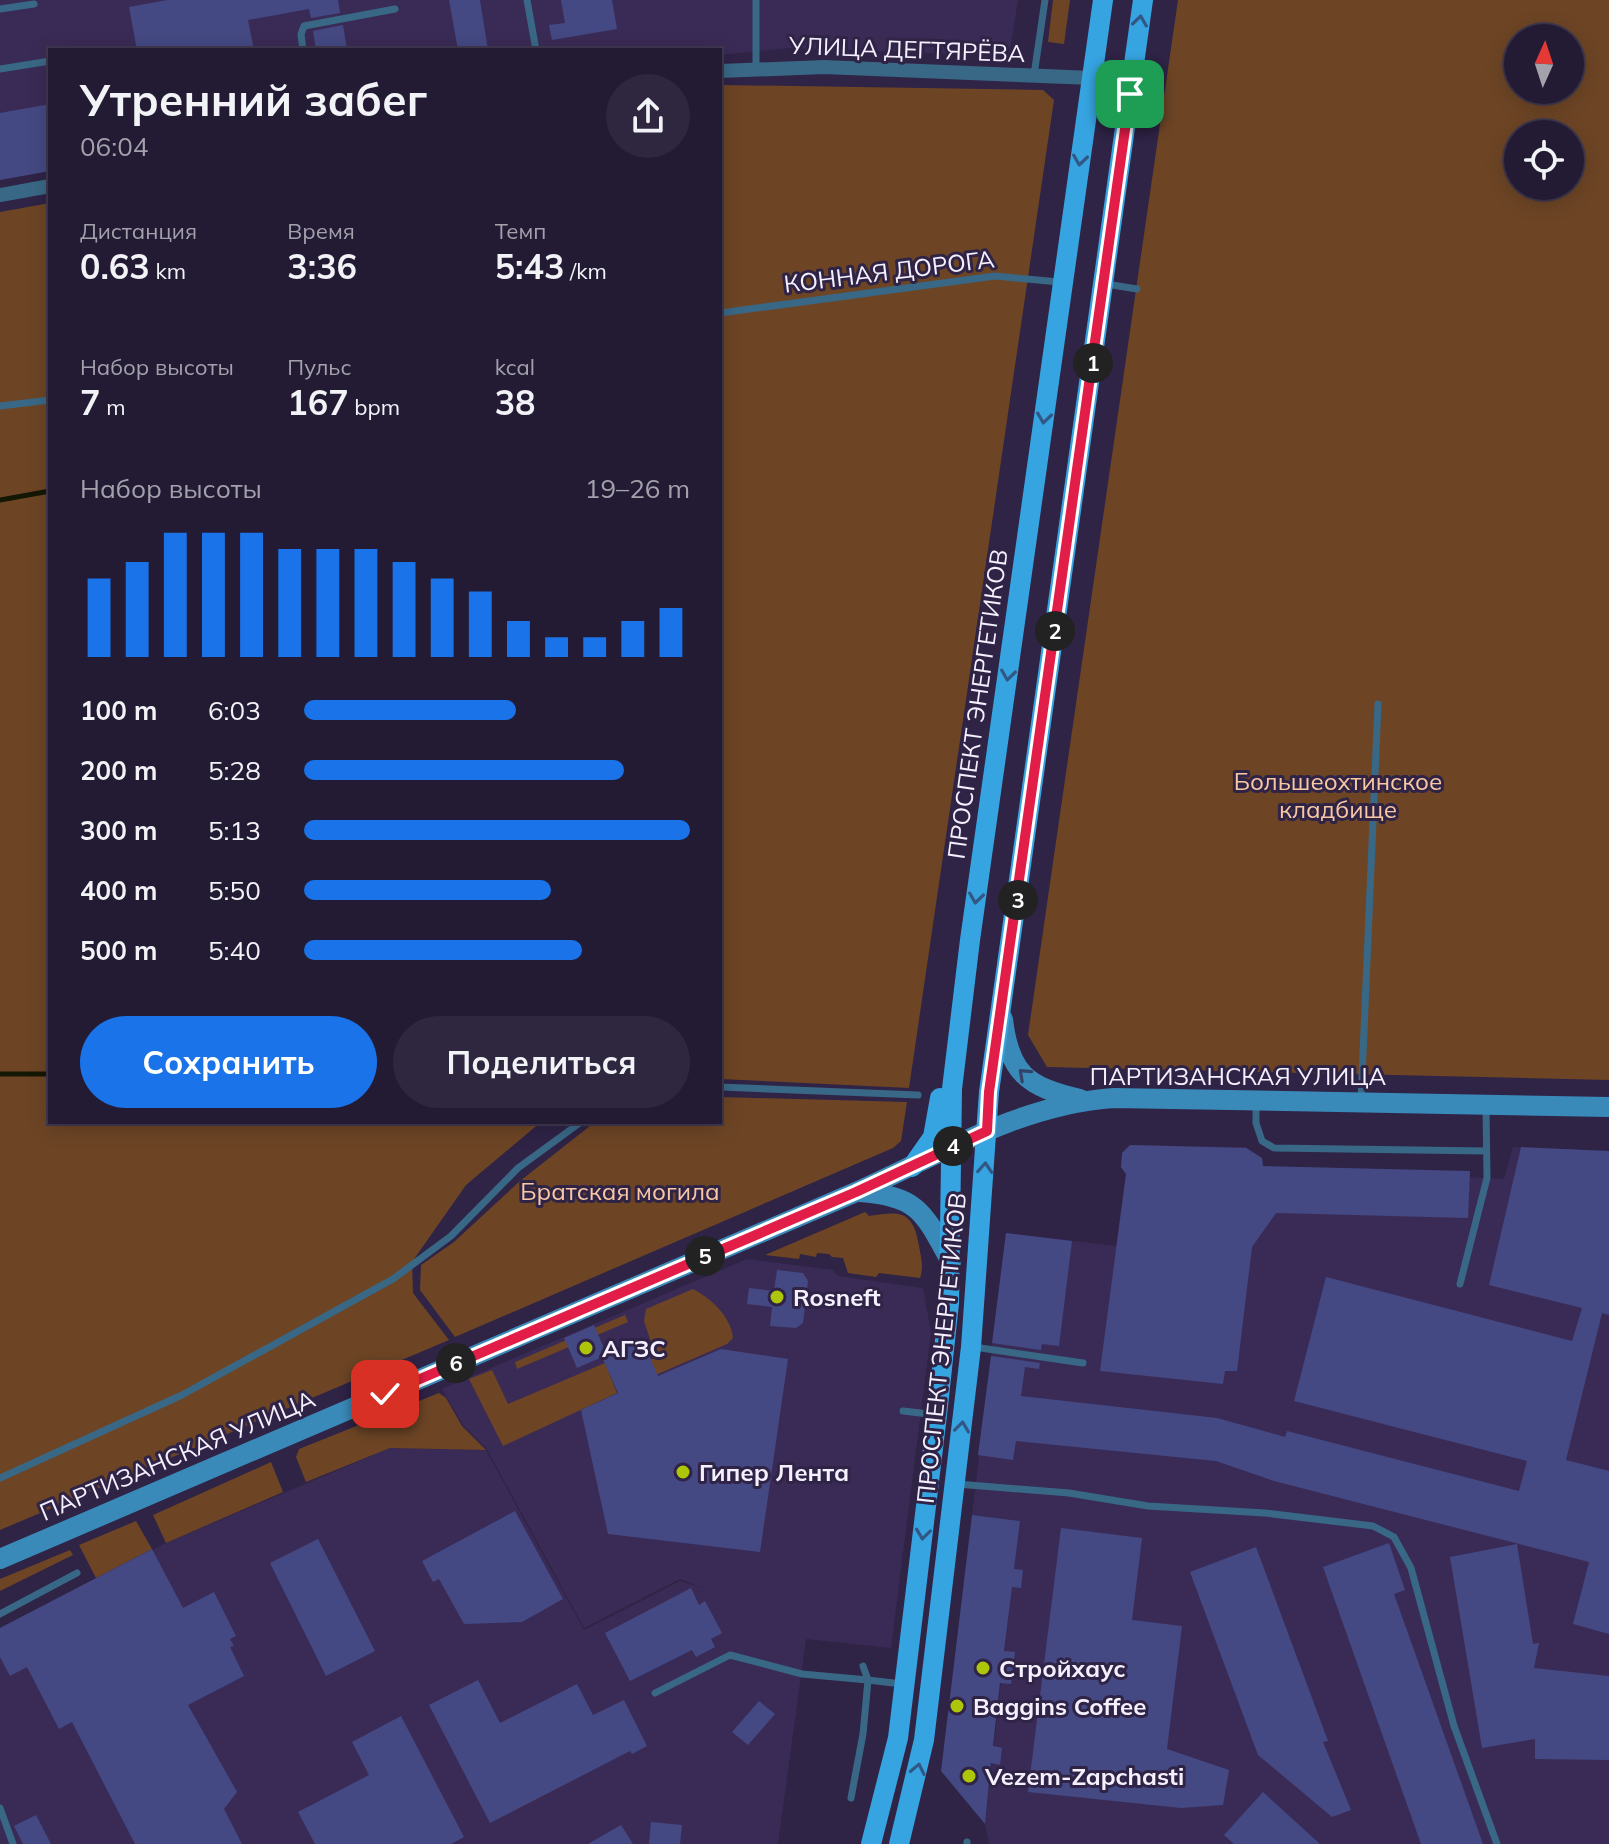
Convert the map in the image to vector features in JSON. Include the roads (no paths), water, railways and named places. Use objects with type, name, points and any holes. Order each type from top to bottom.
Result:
[{"type":"main road","name":"ПРОСПЕКТ ЭНЕРГЕТИКОВ","points":[[871,1844],[898,1738],[937,1415],[951,1262],[952,1089],[960,1022],[1103,0]]},
{"type":"main road","name":"ПРОСПЕКТ ЭНЕРГЕТИКОВ","points":[[899,1844],[924,1740],[971,1347],[989,1092],[1143,0]]},
{"type":"main road","points":[[912,1167],[925,1150],[937,1125],[948,1042],[960,1022]]},
{"type":"street","name":"УЛИЦА ДЕГТЯРЁВА","points":[[722,71],[824,67],[1092,78]]},
{"type":"street","points":[[0,195],[48,186]]},
{"type":"street","points":[[1002,1014],[1011,1060],[1022,1076],[1057,1094],[1084,1100]]},
{"type":"street","name":"ПАРТИЗАНСКАЯ УЛИЦА","points":[[0,1559],[856,1192],[1022,1117],[1084,1100],[1609,1107]]},
{"type":"street","points":[[856,1192],[900,1197],[911,1203],[925,1217],[951,1262]]},
{"type":"lane","points":[[527,0],[536,48]]},
{"type":"lane","points":[[756,0],[756,68]]},
{"type":"lane","points":[[1034,75],[1045,0]]},
{"type":"lane","points":[[0,9],[34,4]]},
{"type":"lane","points":[[303,48],[301,34],[304,26],[395,9]]},
{"type":"lane","points":[[0,69],[48,61]]},
{"type":"lane","name":"КОННАЯ ДОРОГА","points":[[722,313],[995,276],[1063,282]]},
{"type":"lane","points":[[1104,283],[1137,289]]},
{"type":"lane","points":[[0,406],[48,400]]},
{"type":"lane","points":[[1361,1102],[1378,704]]},
{"type":"lane","points":[[722,1087],[918,1095]]},
{"type":"lane","points":[[1256,1101],[1256,1123],[1262,1141],[1274,1148],[1486,1151]]},
{"type":"lane","points":[[1460,1284],[1487,1178],[1486,1105]]},
{"type":"lane","points":[[0,1478],[182,1395],[393,1279],[451,1236],[518,1168],[578,1124]]},
{"type":"lane","points":[[971,1347],[1083,1363]]},
{"type":"lane","points":[[903,1411],[937,1415]]},
{"type":"lane","points":[[955,1483],[1069,1493],[1148,1506],[1265,1513],[1373,1526],[1394,1537],[1411,1568],[1454,1726],[1497,1844]]},
{"type":"lane","points":[[0,1614],[77,1573]]},
{"type":"lane","points":[[655,1693],[730,1655],[802,1674],[905,1684]]},
{"type":"lane","points":[[851,1798],[863,1734],[868,1680],[863,1666]]},
{"type":"lane","points":[[0,1808],[13,1844]]},
{"type":"waterway","points":[[0,500],[48,491]]},
{"type":"waterway","points":[[0,1074],[48,1074]]},
{"type":"place","name":"Rosneft","points":[[777,1297]]},
{"type":"place","name":"АГЗС","points":[[586,1348]]},
{"type":"place","name":"Гипер Лента","points":[[683,1472]]},
{"type":"place","name":"Стройхаус","points":[[983,1668]]},
{"type":"place","name":"Baggins Coffee","points":[[957,1706]]},
{"type":"place","name":"Vezem-Zapchasti","points":[[969,1776]]},
{"type":"park label","name":"Большеохтинское кладбище","points":[[1338,795]]},
{"type":"park label","name":"Братская могила","points":[[620,1191]]}]
